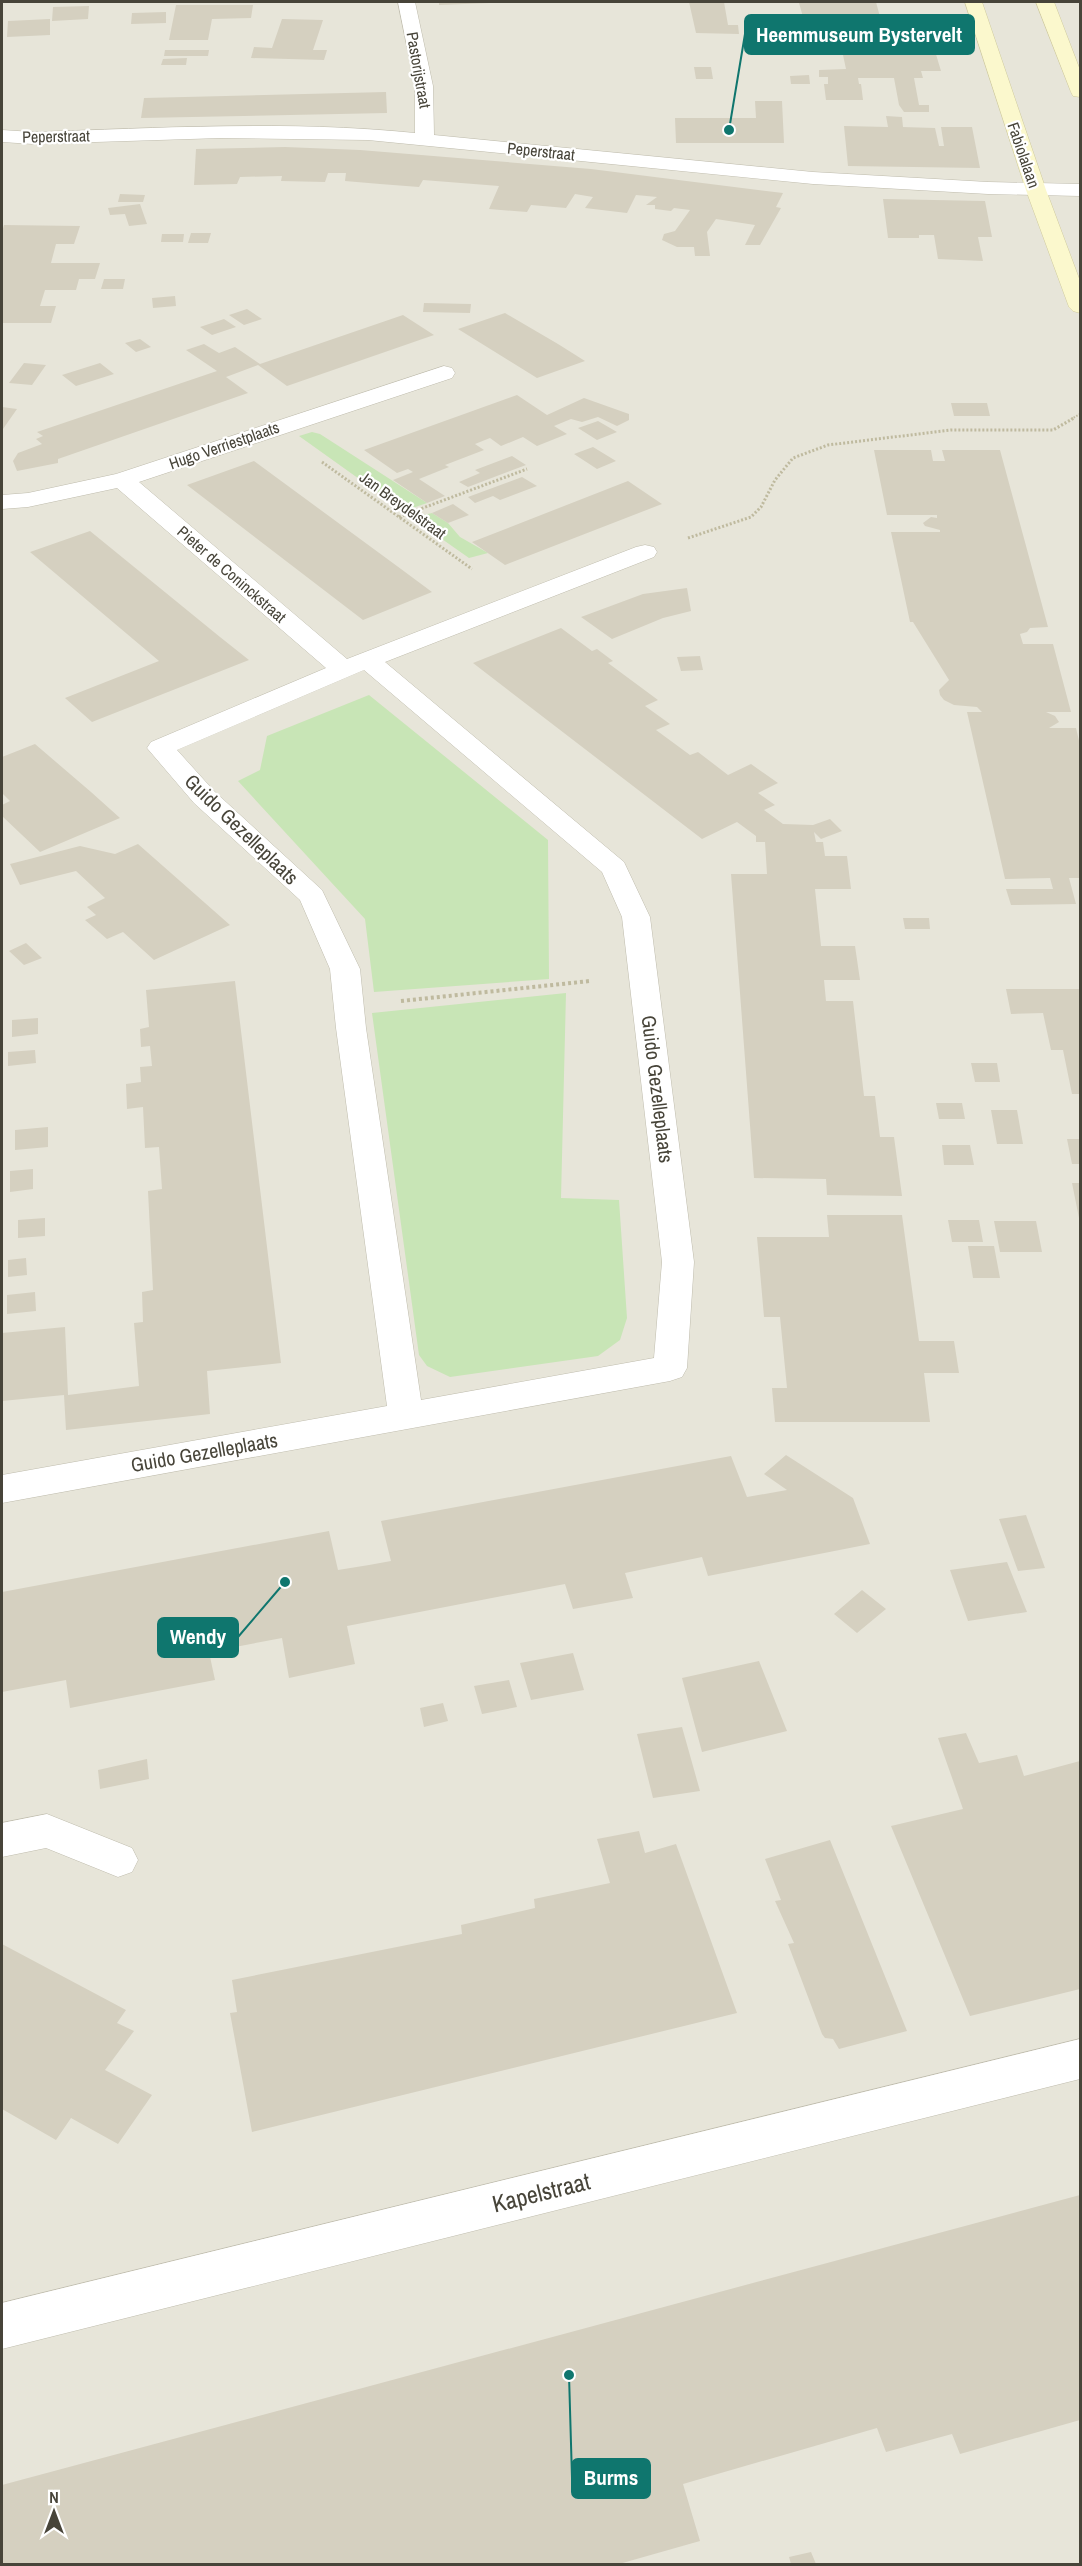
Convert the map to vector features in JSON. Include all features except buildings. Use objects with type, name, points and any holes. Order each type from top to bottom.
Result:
[{"type":"main road","name":"Fabiolalaan","points":[[973,2],[1036,190],[1080,307]]},
{"type":"main road","points":[[1045,2],[1080,92]]},
{"type":"street","name":"Pastorijstraat","points":[[406,2],[426,99],[427,117],[423,138]]},
{"type":"street","name":"Peperstraat","points":[[2,136],[33,138],[221,132],[368,134],[813,178],[1036,190],[1080,189]]},
{"type":"street","name":"Hugo Verriestplaats","points":[[2,502],[28,500],[122,480],[444,373]]},
{"type":"street","name":"Pieter de Coninckstraat","points":[[122,480],[355,665]]},
{"type":"street","name":"Guido Gezelleplaats","points":[[406,1415],[345,969],[312,896],[204,797],[160,748],[355,665],[645,552]]},
{"type":"street","name":"Guido Gezelleplaats","points":[[2,1489],[670,1368],[678,1262],[636,917],[614,868],[355,665]]},
{"type":"street","points":[[2,1840],[47,1831],[118,1860]]},
{"type":"street","name":"Kapelstraat","points":[[2,2326],[1080,2059]]},
{"type":"path","points":[[645,552],[751,517],[761,507],[775,480],[793,458],[828,445],[951,430],[1053,430],[1080,414]]},
{"type":"path","name":"Jan Breydelstraat","points":[[275,428],[517,601]]},
{"type":"path","points":[[398,517],[527,469]]},
{"type":"path","points":[[349,1006],[644,976]]},
{"type":"shaded area","points":[[2,2],[1080,2],[1080,2564],[2,2564]]},
{"type":"green space","points":[[312,432],[320,434],[427,503],[404,511],[299,436]]},
{"type":"green space","points":[[432,513],[448,523],[460,537],[488,553],[469,558],[412,518]]},
{"type":"green space","points":[[369,695],[548,840],[549,979],[374,992],[365,919],[238,781],[260,770],[267,736]]},
{"type":"green space","points":[[566,993],[561,1198],[619,1200],[627,1318],[620,1340],[598,1356],[450,1377],[427,1366],[419,1355],[372,1013]]},
{"type":"place","name":"Heemmuseum Bystervelt","points":[[729,130]]},
{"type":"place","name":"Wendy","points":[[285,1582]]},
{"type":"place","name":"Burms","points":[[569,2375]]}]
